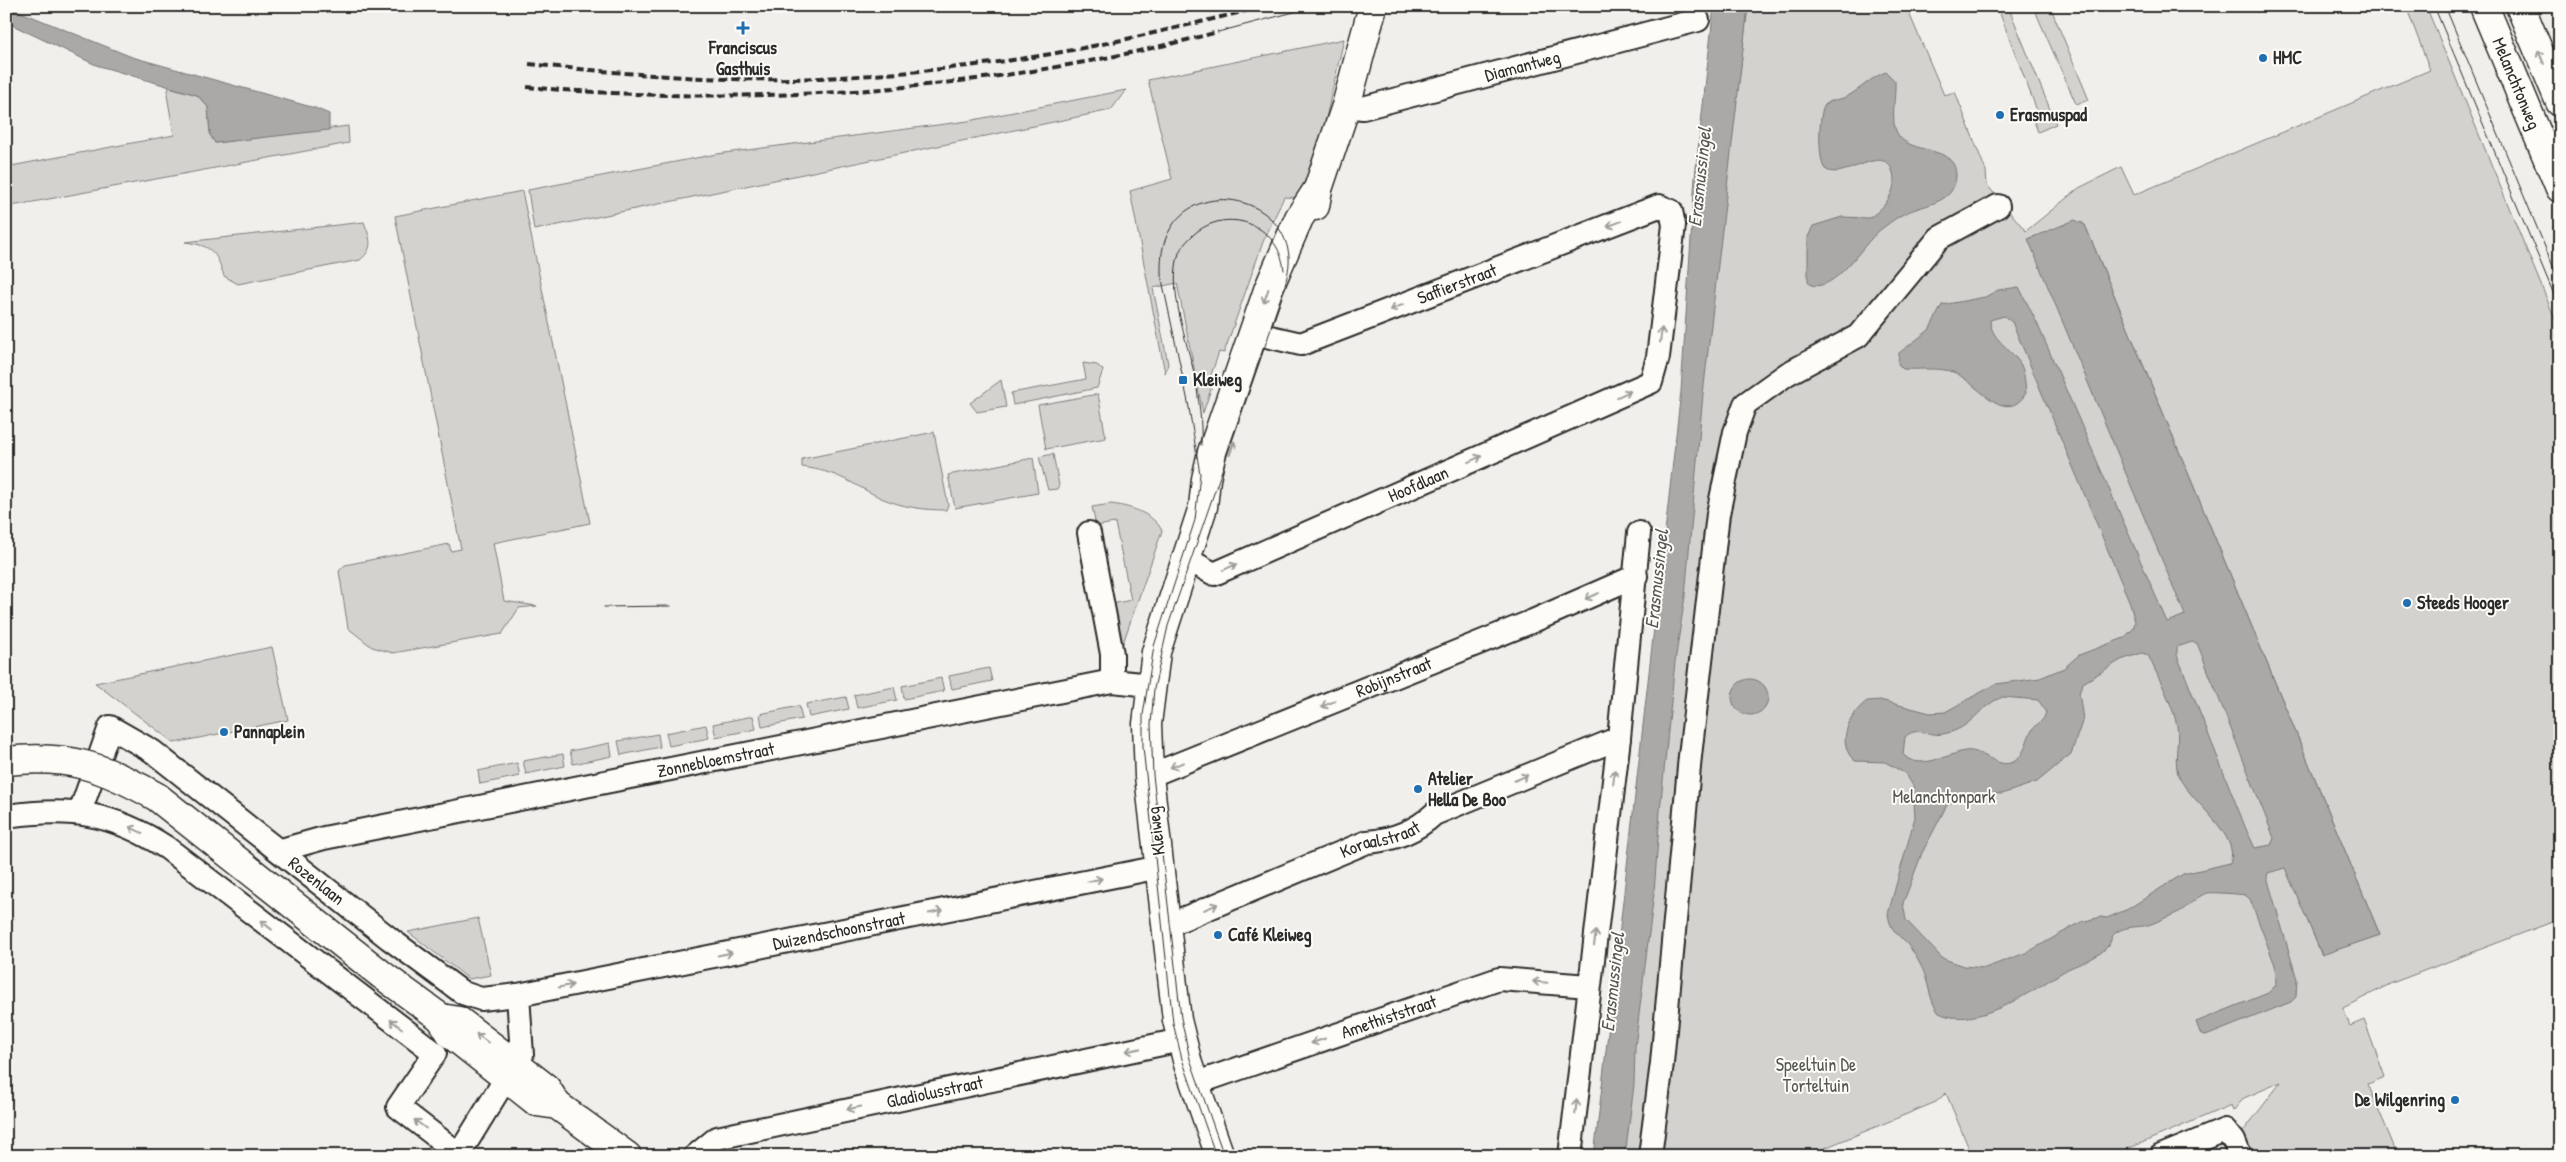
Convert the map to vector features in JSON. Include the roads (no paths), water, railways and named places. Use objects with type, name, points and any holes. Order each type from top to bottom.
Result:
[{"type":"street","name":"Kleiweg","points":[[1346,106],[1348,62],[1359,6]]},
{"type":"street","name":"Kleiweg","points":[[1220,1156],[1194,1084],[1181,1040],[1149,776],[1147,710],[1156,652],[1203,507],[1220,481],[1262,336],[1311,224],[1318,190],[1346,106],[1373,6]]},
{"type":"street","name":"Melanchtonweg","points":[[2484,6],[2560,188]]},
{"type":"street","name":"Melanchtonweg","points":[[2520,6],[2560,102]]},
{"type":"street","name":"Diamantweg","points":[[1346,106],[1363,108],[1698,20]]},
{"type":"street","name":"Saffierstraat","points":[[1262,336],[1301,344],[1659,206],[1671,211],[1674,225],[1658,356],[1651,382]]},
{"type":"street","points":[[1650,1156],[1662,1063],[1690,756],[1718,514],[1735,432],[1745,404],[1787,374],[1858,336],[1938,238],[1998,206]]},
{"type":"street","name":"Hoofdlaan","points":[[1187,559],[1214,574],[1651,382]]},
{"type":"street","points":[[1089,533],[1112,654],[1112,680]]},
{"type":"street","points":[[1570,1156],[1619,738],[1639,533]]},
{"type":"street","name":"Robijnstraat","points":[[1149,776],[1533,621],[1636,576]]},
{"type":"street","name":"Zonnebloemstraat","points":[[281,850],[324,838],[1112,680],[1151,685]]},
{"type":"street","name":"Rozenlaan","points":[[80,812],[110,727],[152,750],[281,850],[390,939],[463,993],[481,999],[518,995]]},
{"type":"street","name":"Koraalstraat","points":[[1166,926],[1367,842],[1386,840],[1422,825],[1434,814],[1619,738]]},
{"type":"street","name":"Rozenlaan","points":[[6,761],[36,758],[83,763],[122,777],[150,793],[382,975],[441,1018],[459,1021],[546,1088],[557,1105],[627,1156]]},
{"type":"street","points":[[6,816],[54,811],[80,812],[131,827],[167,848],[435,1053],[398,1107],[458,1155],[515,1066],[518,995]]},
{"type":"street","name":"Duizendschoonstraat","points":[[518,995],[1160,866]]},
{"type":"street","name":"Amethiststraat","points":[[1194,1084],[1499,979],[1589,986]]},
{"type":"street","name":"Gladiolusstraat","points":[[695,1156],[717,1138],[1181,1040]]},
{"type":"street","points":[[2160,1156],[2225,1130],[2234,1141],[2240,1156]]},
{"type":"water","points":[[6,6],[132,57],[315,108],[329,114],[329,130],[215,143],[210,135],[208,107],[197,95],[96,65],[6,22]]},
{"type":"water","name":"Erasmussingel","points":[[1714,6],[1748,6],[1703,394],[1685,596],[1675,662],[1654,893],[1635,1047],[1634,1085],[1625,1156],[1594,1156],[1681,391],[1695,177]]},
{"type":"water","points":[[1886,72],[1895,81],[1894,122],[1897,133],[1911,145],[1941,154],[1949,159],[1954,166],[1956,176],[1954,185],[1951,192],[1945,197],[1904,214],[1882,228],[1839,275],[1820,285],[1811,285],[1808,281],[1808,237],[1813,226],[1842,217],[1869,218],[1886,203],[1894,182],[1889,164],[1882,160],[1843,171],[1833,172],[1825,169],[1820,148],[1820,126],[1823,109],[1827,103],[1846,97],[1875,77]]},
{"type":"water","points":[[2075,220],[2085,225],[2380,935],[2322,955],[2285,868],[2268,873],[2267,877],[2297,979],[2296,997],[2291,1002],[2206,1036],[2201,1035],[2196,1022],[2268,993],[2276,985],[2275,965],[2250,899],[2245,895],[2207,893],[2179,912],[2154,923],[2120,930],[2114,934],[2108,946],[2094,957],[2068,969],[2024,996],[1988,1012],[1971,1017],[1954,1017],[1939,1013],[1933,1003],[1924,972],[1910,948],[1894,930],[1888,914],[1915,817],[1913,786],[1906,774],[1885,762],[1855,761],[1849,754],[1846,746],[1845,738],[1850,721],[1867,701],[1880,700],[1930,713],[1945,712],[1996,684],[2040,678],[2064,668],[2079,655],[2124,638],[2133,629],[2135,622],[2130,603],[2012,322],[2004,316],[1990,320],[1991,327],[1998,339],[2021,365],[2026,393],[2018,403],[2009,406],[2000,404],[1990,399],[1962,377],[1947,370],[1903,369],[1898,364],[1899,353],[1929,330],[1942,305],[1985,297],[1998,290],[2019,287],[2037,323],[2167,622],[2185,615],[2028,239]],"holes":[[[2192,642],[2197,643],[2274,838],[2271,845],[2255,848],[2177,655],[2177,647]],[[2142,653],[2148,655],[2175,717],[2178,732],[2176,760],[2180,779],[2214,819],[2229,842],[2232,853],[2230,863],[2183,874],[2128,909],[2107,918],[2101,917],[2081,922],[2028,952],[1985,968],[1963,966],[1942,958],[1906,920],[1903,903],[1922,853],[1947,805],[1967,793],[2002,794],[2037,782],[2071,754],[2083,719],[2079,693],[2083,683],[2121,660]],[[2003,697],[2038,700],[2046,711],[2043,719],[2030,733],[2022,753],[2015,761],[2004,764],[1971,751],[1924,762],[1916,762],[1903,754],[1905,737],[1910,734],[1914,732],[1943,734],[1953,731],[1969,722],[1988,705]]]},
{"type":"water","points":[[1750,679],[1757,680],[1763,684],[1767,690],[1767,704],[1763,710],[1757,714],[1750,715],[1743,714],[1737,710],[1733,704],[1732,697],[1733,690],[1737,684],[1743,680]]},
{"type":"tram line","points":[[1218,32],[1317,6]]},
{"type":"tram line","points":[[2434,6],[2560,309]]},
{"type":"tram line","points":[[2445,6],[2560,283]]},
{"type":"tram line","points":[[1216,1156],[1182,1059],[1173,1023],[1143,747],[1143,715],[1154,646],[1195,520],[1200,474],[1188,402],[1161,275],[1163,247],[1166,238],[1178,219],[1194,206],[1213,200],[1234,200],[1253,207],[1270,218],[1283,235],[1289,256],[1288,271],[1282,297],[1168,626],[1154,689],[1151,724],[1153,775],[1181,1018],[1190,1059],[1224,1156]]},
{"type":"tram line","points":[[1201,445],[1201,419],[1195,377],[1180,315],[1175,282],[1179,253],[1193,235],[1206,226],[1220,221],[1235,220],[1262,230],[1272,240],[1280,254],[1284,270]]},
{"type":"tram line","points":[[604,607],[671,606]]},
{"type":"railway","points":[[529,64],[615,72],[742,79],[825,78],[910,72],[993,63],[1063,52],[1150,34],[1266,6]]},
{"type":"railway","points":[[527,87],[701,96],[875,90],[962,81],[1048,68],[1133,52],[1218,32]]},
{"type":"place","name":"Franciscus Gasthuis","points":[[743,28]]},
{"type":"place","name":"HMC","points":[[2263,58]]},
{"type":"place","name":"Erasmuspad","points":[[2000,115]]},
{"type":"place","name":"Kleiweg","points":[[1183,380]]},
{"type":"place","name":"Steeds Hooger","points":[[2407,603]]},
{"type":"place","name":"Pannaplein","points":[[224,732]]},
{"type":"place","name":"Atelier Hella De Boo","points":[[1418,789]]},
{"type":"place","name":"Café Kleiweg","points":[[1218,935]]},
{"type":"place","name":"De Wilgenring","points":[[2455,1100]]},
{"type":"park label","name":"Melanchtonpark","points":[[1944,797]]},
{"type":"park label","name":"Speeltuin De Torteltuin","points":[[1816,1075]]}]
